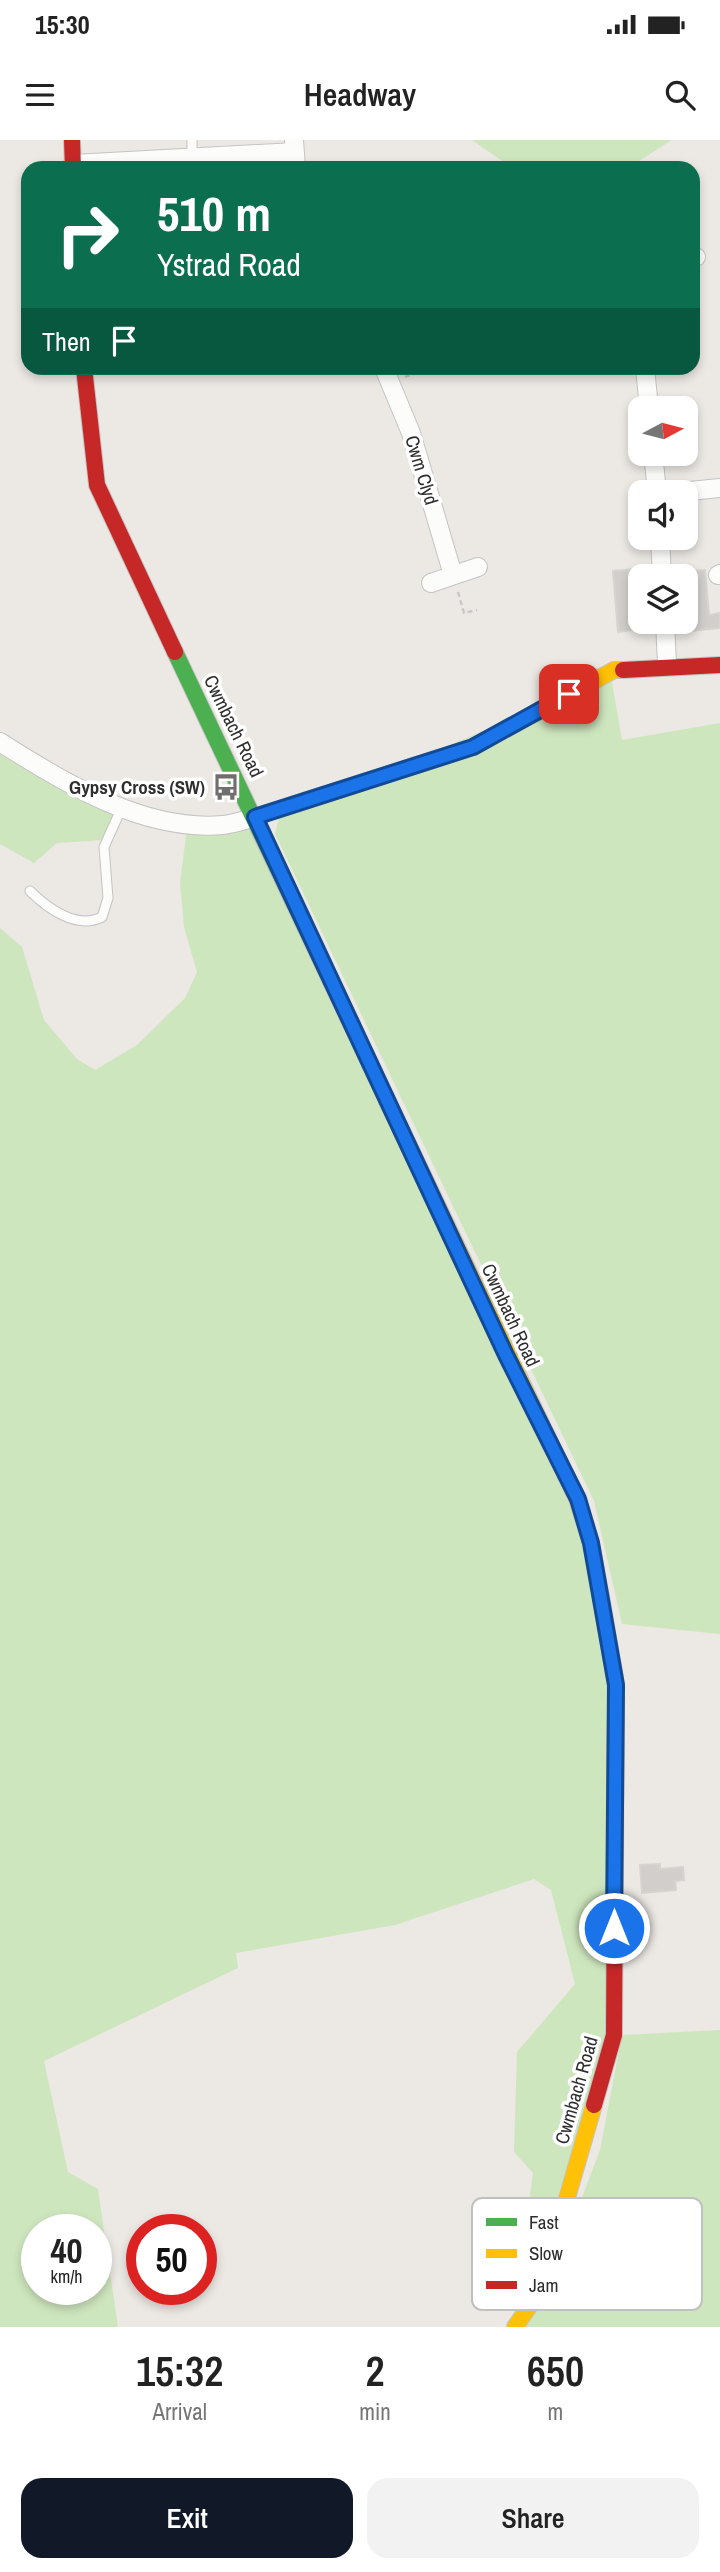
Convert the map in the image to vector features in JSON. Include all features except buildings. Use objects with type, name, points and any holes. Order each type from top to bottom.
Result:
[{"type":"main road","points":[[72,140],[73,161]]},
{"type":"main road","name":"Cwmbach Road","points":[[85,375],[97,485],[126,552],[255,817],[506,1355],[578,1499],[599,1581],[616,1685],[614,2035],[567,2198]]},
{"type":"main road","points":[[255,817],[473,747],[614,670],[720,665]]},
{"type":"main road","name":"Cwmbach Road","points":[[515,2327],[527,2310]]},
{"type":"street","points":[[211,161],[295,153]]},
{"type":"street","name":"Cwm Clyd","points":[[388,375],[453,575]]},
{"type":"street","points":[[646,375],[648,396]]},
{"type":"street","points":[[698,490],[720,488]]},
{"type":"street","points":[[431,583],[478,567]]},
{"type":"street","points":[[666,634],[667,666]]},
{"type":"street","points":[[0,742],[39,767],[122,807],[158,820],[224,825],[255,817]]},
{"type":"lane","points":[[190,161],[192,140]]},
{"type":"lane","points":[[30,891],[54,912],[87,922],[102,917],[108,898],[102,859],[104,847],[122,807]]},
{"type":"path","points":[[453,575],[464,613],[477,610]]},
{"type":"green space","points":[[472,140],[672,140],[639,161],[502,161]]},
{"type":"green space","points":[[611,677],[622,740],[720,723],[720,1634],[622,1624],[594,1501],[275,834],[279,817]]},
{"type":"green space","points":[[0,750],[116,809],[104,840],[57,843],[34,863],[0,844]]},
{"type":"green space","points":[[247,825],[569,1503],[582,1542],[609,1684],[607,2039],[557,2198],[529,2198],[533,2173],[514,2152],[517,2052],[575,1984],[551,1890],[534,1879],[395,1925],[236,1953],[238,1968],[44,2061],[68,2172],[98,2189],[102,2214],[21,2214],[21,2305],[112,2305],[112,2286],[118,2327],[0,2327],[0,928],[22,947],[44,1020],[77,1059],[95,1070],[137,1045],[185,998],[197,972],[184,927],[180,883],[187,828]]},
{"type":"green space","points":[[720,2030],[720,2327],[526,2327],[538,2310],[702,2310],[702,2198],[582,2198],[600,2150],[622,2035]]},
{"type":"traffic: fast","points":[[175,652],[370,1064]]},
{"type":"traffic: slow","points":[[255,817],[473,747],[614,670],[623,670]]},
{"type":"traffic: slow","points":[[370,1064],[577,1499],[591,1543],[602,1603]]},
{"type":"traffic: slow","points":[[567,2198],[594,2105]]},
{"type":"traffic: slow","points":[[515,2327],[527,2310]]},
{"type":"traffic: jam","points":[[72,140],[73,161]]},
{"type":"traffic: jam","points":[[85,375],[97,485],[175,652]]},
{"type":"traffic: jam","points":[[623,670],[720,665]]},
{"type":"traffic: jam","points":[[594,2105],[614,2035],[616,1685],[602,1603]]},
{"type":"place","name":"Gypsy Cross (SW)","points":[[226,787]]},
{"type":"route","points":[[569,694],[473,747],[255,817],[506,1355],[578,1499],[599,1581],[616,1685],[614,1928]]}]
